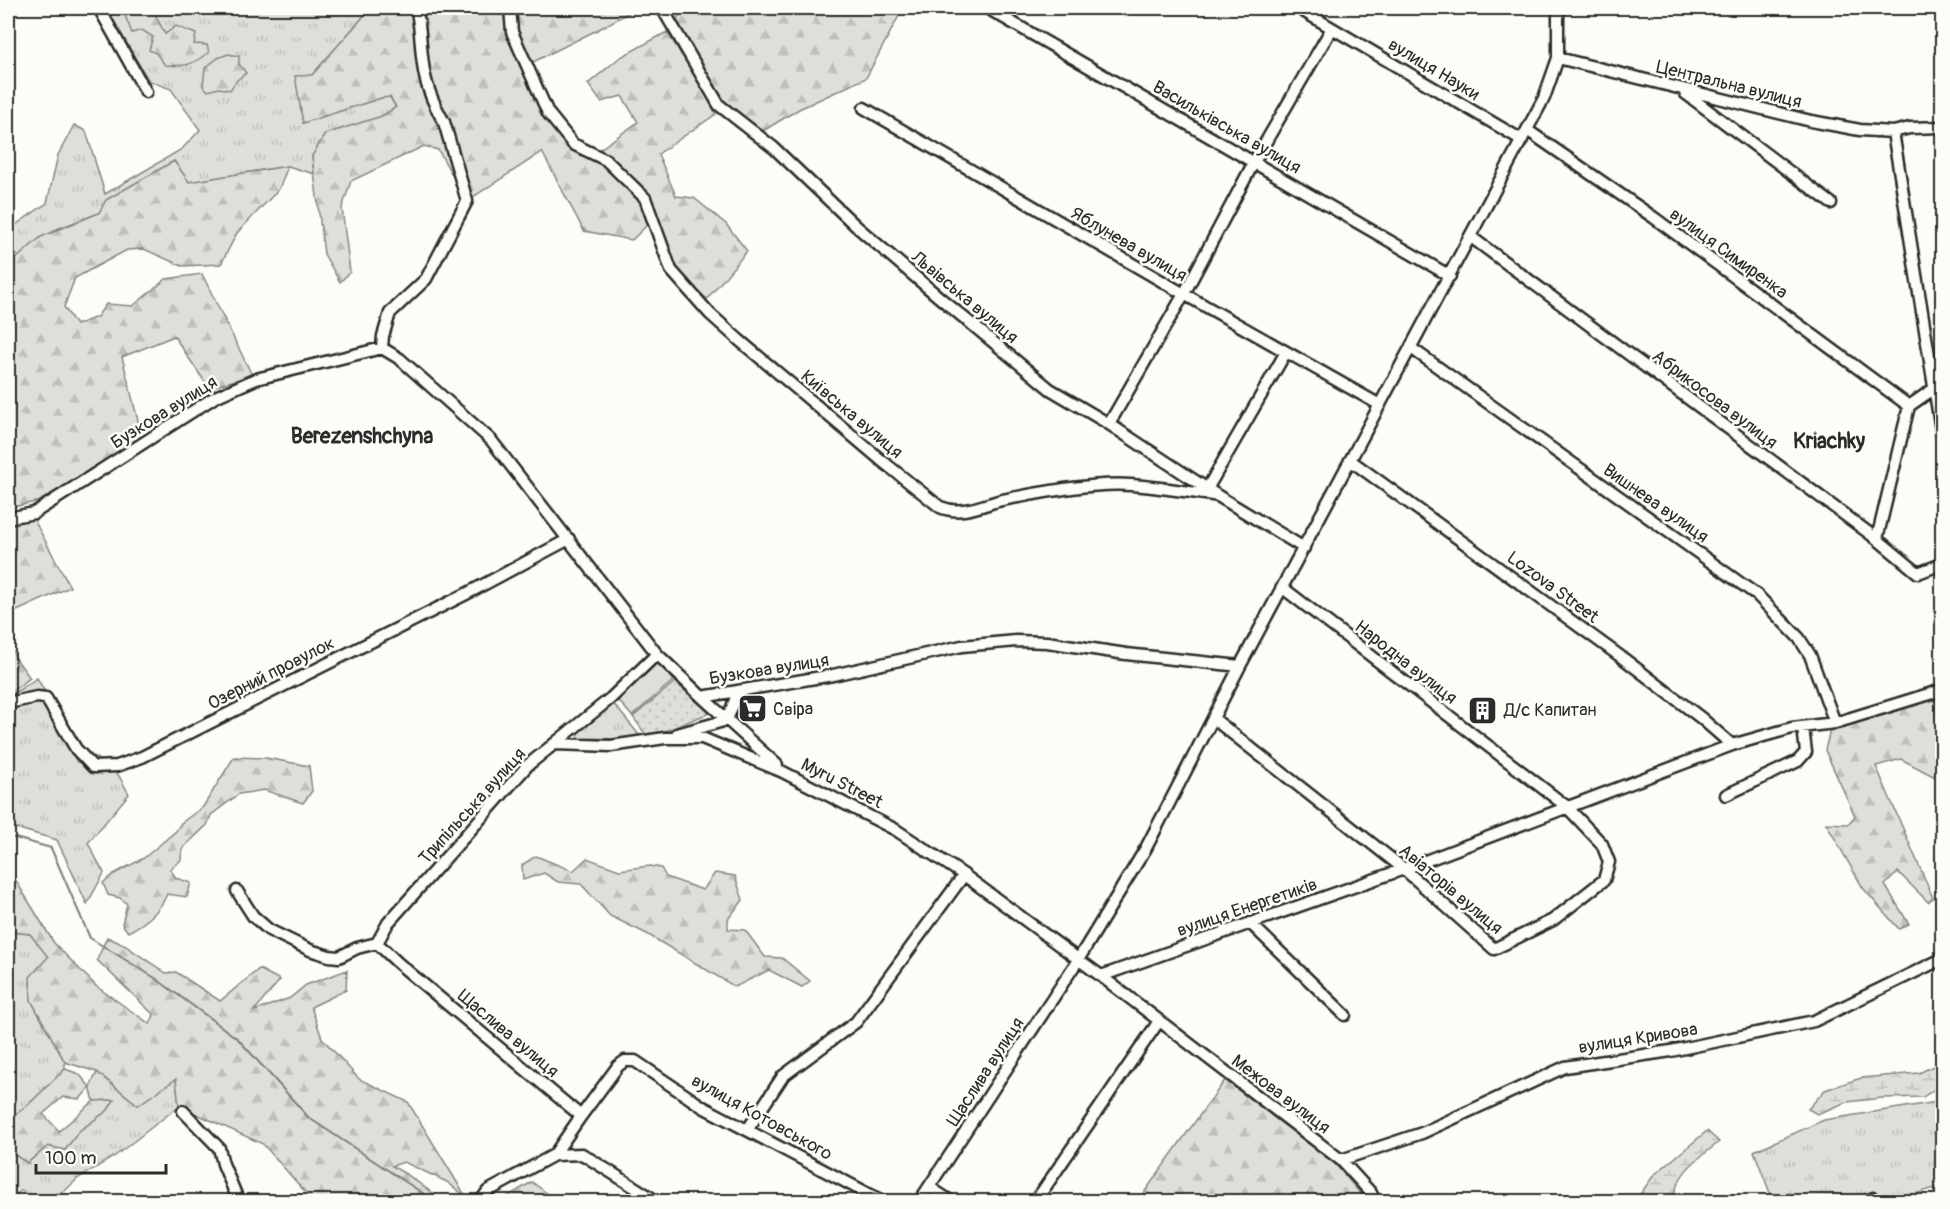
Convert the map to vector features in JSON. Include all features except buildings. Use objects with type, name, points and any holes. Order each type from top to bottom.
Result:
[{"type":"street","points":[[99,8],[146,92]]},
{"type":"street","points":[[382,348],[390,313],[426,279],[467,201],[444,122],[437,111],[423,67],[416,8]]},
{"type":"street","name":"Київська вулиця","points":[[510,8],[512,32],[548,113],[573,144],[606,160],[645,198],[671,270],[710,314],[881,460],[940,507],[949,511],[960,511],[1001,501],[1080,488],[1129,485],[1218,496]]},
{"type":"street","name":"Львівська вулиця","points":[[663,8],[719,105],[774,148],[856,226],[976,328],[1050,388],[1110,424],[1218,496],[1304,548]]},
{"type":"street","name":"Васильківська вулиця","points":[[987,8],[1450,276]]},
{"type":"street","name":"вулиця Науки","points":[[1298,8],[1525,135]]},
{"type":"street","name":"Щаслива вулиця","points":[[919,1202],[1078,960],[1146,848],[1240,666],[1544,98],[1558,58],[1558,8]]},
{"type":"street","points":[[1110,424],[1184,294],[1254,162],[1332,28]]},
{"type":"street","name":"Центральна вулиця","points":[[1558,58],[1810,121],[1860,130],[1893,132],[1910,128],[1942,127]]},
{"type":"street","points":[[1680,89],[1831,203]]},
{"type":"street","name":"Яблунева вулиця","points":[[864,108],[1380,405]]},
{"type":"street","points":[[1893,132],[1942,436]]},
{"type":"street","name":"вулиця Симиренка","points":[[1525,135],[1653,217],[1908,406]]},
{"type":"street","name":"Абрикосова вулиця","points":[[1471,237],[1877,539],[1918,573],[1942,564]]},
{"type":"street","name":"Бузкова вулиця","points":[[8,518],[34,513],[215,397],[256,379],[382,348],[400,359],[491,440],[657,654],[702,697],[833,675],[962,646],[1016,641],[1047,642],[1126,654],[1240,666]]},
{"type":"street","name":"Вишнева вулиця","points":[[1412,348],[1757,595],[1799,638],[1809,655],[1834,723]]},
{"type":"street","points":[[1207,489],[1286,352]]},
{"type":"street","points":[[1877,539],[1908,406],[1935,388]]},
{"type":"street","name":"Lozova Street","points":[[1350,460],[1624,660],[1701,718],[1732,745]]},
{"type":"street","name":"Озерний провулок","points":[[8,703],[37,697],[46,698],[76,749],[93,766],[117,766],[152,752],[468,593],[569,539]]},
{"type":"street","name":"Народна вулиця","points":[[1283,588],[1566,806]]},
{"type":"street","name":"Трипільська вулиця","points":[[378,943],[388,923],[528,765],[611,698],[657,654]]},
{"type":"street","name":"вулиця Енергетиків","points":[[1101,976],[1404,869],[1732,745],[1792,728],[1834,723],[1942,690]]},
{"type":"street","points":[[728,720],[738,692]]},
{"type":"street","points":[[702,697],[783,772]]},
{"type":"street","name":"Авіаторів вулиця","points":[[1214,719],[1404,869],[1494,949],[1553,920],[1604,880],[1609,862],[1602,844],[1566,806]]},
{"type":"street","points":[[665,738],[728,720]]},
{"type":"street","points":[[1726,795],[1798,761],[1806,752],[1803,728]]},
{"type":"street","name":"Myru Street","points":[[555,744],[612,746],[665,738],[702,738],[783,772],[896,830],[964,875],[1078,960]]},
{"type":"street","points":[[748,1129],[783,1076],[856,1022],[964,875]]},
{"type":"street","points":[[237,891],[253,916],[269,930],[310,950],[339,957],[357,948],[378,943]]},
{"type":"street","points":[[1250,923],[1345,1015]]},
{"type":"street","name":"Щаслива вулиця","points":[[378,943],[398,963],[581,1116]]},
{"type":"street","name":"вулиця Кривова","points":[[1341,1160],[1422,1133],[1565,1067],[1671,1051],[1814,1022],[1942,959]]},
{"type":"street","name":"Межова вулиця","points":[[1078,960],[1341,1160],[1371,1193],[1375,1202]]},
{"type":"street","points":[[1035,1202],[1159,1021]]},
{"type":"street","name":"вулиця Котовського","points":[[581,1116],[618,1066],[625,1060],[635,1061],[703,1107],[884,1202]]},
{"type":"street","points":[[183,1111],[219,1148],[223,1164],[239,1202]]},
{"type":"street","points":[[554,1155],[581,1116]]},
{"type":"street","points":[[480,1202],[488,1191],[554,1155],[582,1154],[658,1202]]},
{"type":"street","points":[[929,1187],[952,1202]]},
{"type":"green space","points":[[115,8],[371,8],[312,75],[303,123],[381,98],[390,97],[396,108],[312,156],[314,174],[288,166],[189,182],[174,161],[106,200],[99,213],[57,229],[10,264],[8,269],[8,237],[14,226],[47,203],[58,155],[74,125],[86,131],[105,194],[182,149],[200,130],[171,89],[149,81],[108,12]]},
{"type":"green space","points":[[138,8],[152,8],[165,34],[176,26],[196,34],[194,44],[207,45],[209,52],[189,64],[165,65],[156,53],[149,50],[153,37],[142,30],[132,33],[124,13],[136,12]]},
{"type":"green space","points":[[371,8],[637,8],[523,67],[576,151],[600,149],[638,122],[622,96],[601,102],[588,84],[619,58],[667,32],[698,80],[716,114],[658,154],[676,196],[694,198],[726,224],[747,251],[707,299],[682,277],[654,218],[632,240],[584,231],[542,152],[467,201],[438,150],[424,146],[351,181],[342,208],[350,272],[340,282],[324,254],[312,156],[325,134],[382,116],[396,107],[390,97],[381,98],[303,123],[295,76],[312,75]]},
{"type":"green space","points":[[683,8],[906,8],[900,14],[866,78],[799,109],[763,131],[724,101],[676,21]]},
{"type":"green space","points":[[228,54],[239,56],[239,64],[246,73],[230,90],[219,88],[208,91],[203,86],[205,68]]},
{"type":"green space","points":[[174,161],[189,182],[288,166],[279,189],[237,233],[221,264],[182,266],[144,249],[127,250],[75,278],[64,307],[76,325],[97,317],[106,304],[133,306],[166,279],[202,274],[252,375],[209,388],[174,336],[122,357],[142,437],[40,501],[8,508],[8,269],[10,264],[41,237],[99,213],[106,200]]},
{"type":"green space","points":[[33,518],[70,587],[8,615],[8,522]]},
{"type":"green space","points":[[8,643],[30,678],[8,694]]},
{"type":"green space","points":[[658,662],[674,680],[632,716],[616,698]]},
{"type":"green space","points":[[37,678],[44,690],[45,706],[77,762],[94,756],[119,776],[129,794],[88,843],[104,873],[87,904],[57,840],[8,826],[8,697]]},
{"type":"green space","points":[[675,682],[709,713],[668,730],[646,735],[633,717]]},
{"type":"green space","points":[[1942,698],[1942,772],[1937,778],[1901,759],[1876,766],[1933,898],[1928,902],[1898,872],[1885,885],[1909,924],[1899,929],[1863,888],[1826,823],[1848,824],[1855,816],[1825,750],[1830,730]]},
{"type":"green space","points":[[613,703],[640,736],[623,739],[579,738],[577,732]]},
{"type":"green space","points":[[234,757],[266,758],[309,766],[312,791],[303,803],[264,790],[239,794],[211,815],[207,825],[182,849],[181,860],[170,869],[176,878],[191,883],[187,897],[167,894],[151,916],[128,932],[122,924],[127,904],[120,898],[108,895],[103,883],[114,874],[144,858],[176,831],[181,823],[203,807]]},
{"type":"green space","points":[[536,856],[573,871],[587,858],[619,870],[650,866],[661,868],[666,877],[703,890],[715,873],[735,876],[743,900],[728,919],[728,929],[745,930],[765,957],[782,958],[810,981],[802,987],[769,970],[735,987],[647,934],[610,916],[581,884],[558,882],[544,873],[523,880],[522,865]]},
{"type":"green space","points":[[13,876],[54,943],[97,987],[150,1024],[154,1015],[97,960],[107,937],[124,945],[166,973],[176,972],[220,1001],[259,969],[280,980],[254,1011],[290,998],[306,985],[347,970],[346,990],[311,1007],[322,1038],[359,1079],[408,1102],[466,1197],[447,1182],[404,1162],[392,1166],[443,1201],[303,1201],[307,1194],[263,1144],[179,1106],[176,1079],[138,1105],[97,1072],[65,1062],[31,1000],[30,977],[48,957],[30,934],[12,932],[8,926],[8,878]]},
{"type":"green space","points":[[8,926],[12,932],[30,934],[49,957],[31,1000],[65,1062],[65,1069],[27,1106],[8,1120]]},
{"type":"green space","points":[[1942,1062],[1942,1084],[1923,1097],[1847,1102],[1817,1114],[1808,1109],[1825,1090],[1861,1078],[1919,1073]]},
{"type":"green space","points":[[65,1069],[79,1074],[90,1087],[80,1099],[63,1097],[43,1114],[59,1131],[94,1101],[114,1100],[108,1110],[79,1131],[65,1150],[48,1146],[27,1163],[8,1150],[8,1120],[27,1106]]},
{"type":"green space","points":[[97,1072],[138,1105],[176,1078],[179,1106],[115,1156],[77,1179],[65,1191],[44,1201],[29,1201],[22,1190],[8,1201],[8,1150],[27,1163],[48,1146],[65,1150],[79,1131],[108,1110],[113,1100],[94,1101],[90,1087]]},
{"type":"green space","points":[[1225,1080],[1334,1163],[1367,1201],[1138,1201]]},
{"type":"green space","points":[[1942,1098],[1942,1186],[1891,1201],[1773,1201],[1754,1151],[1824,1120],[1937,1102]]},
{"type":"green space","points":[[1707,1131],[1719,1142],[1684,1173],[1672,1201],[1635,1201],[1654,1175]]},
{"type":"green space","points":[[532,1182],[557,1201],[500,1201]]},
{"type":"waterway","points":[[8,836],[51,848],[90,938],[155,978],[238,1039],[309,1118],[436,1202]]},
{"type":"place","name":"Свіра","points":[[752,709]]},
{"type":"place","name":"Д/с Капитан","points":[[1483,710]]},
{"type":"district","name":"Berezenshchyna","points":[[362,436]]},
{"type":"district","name":"Kriachky","points":[[1829,441]]}]
